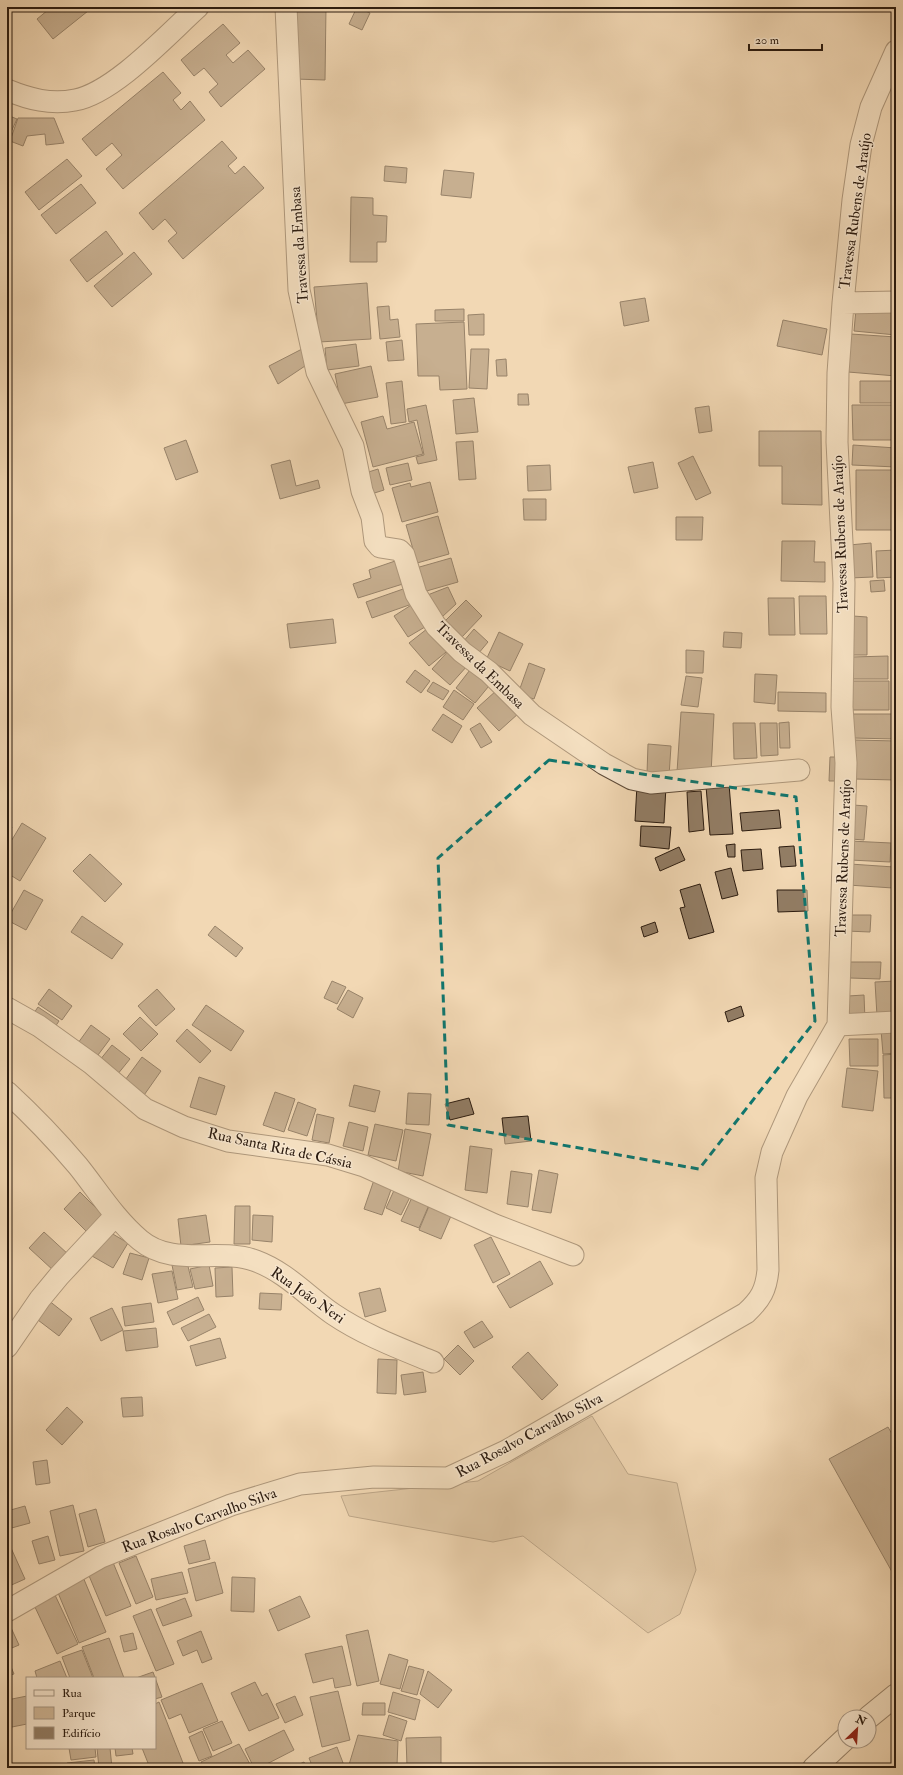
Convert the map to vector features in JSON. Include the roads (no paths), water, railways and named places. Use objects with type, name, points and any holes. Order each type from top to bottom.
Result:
[{"type":"main road","points":[[877,1710],[896,1695]]},
{"type":"main road","points":[[814,1768],[837,1746]]},
{"type":"street","points":[[7,90],[27,98],[52,102],[76,100],[98,92],[122,76],[198,7]]},
{"type":"street","name":"Travessa da Embasa","points":[[286,7],[299,290],[317,372],[353,446],[362,491],[372,517],[375,541],[380,547],[399,550],[404,555],[416,594],[436,626],[462,652],[489,672],[532,715],[611,768],[632,779],[651,783],[799,770]]},
{"type":"street","name":"Travessa Rubens de Araújo","points":[[838,1025],[846,764],[842,707],[844,582],[837,442],[838,373],[853,200],[861,145],[871,107],[896,51]]},
{"type":"street","points":[[843,303],[896,302]]},
{"type":"street","name":"Rua Santa Rita de Cássia","points":[[7,1008],[40,1026],[92,1064],[145,1109],[184,1127],[228,1141],[328,1155],[364,1166],[495,1225],[574,1255]]},
{"type":"street","points":[[838,1025],[896,1022]]},
{"type":"street","name":"Rua Rosalvo Carvalho Silva","points":[[7,1611],[101,1557],[232,1505],[300,1484],[374,1477],[448,1478],[506,1451],[746,1313],[758,1302],[767,1282],[766,1178],[772,1152],[797,1096],[838,1025]]},
{"type":"street","name":"Rua João Neri","points":[[7,1092],[72,1160],[115,1216],[140,1241],[156,1251],[174,1255],[238,1257],[256,1261],[276,1270],[332,1313],[356,1329],[433,1362]]},
{"type":"street","points":[[7,1347],[40,1299],[59,1276],[115,1216]]}]
